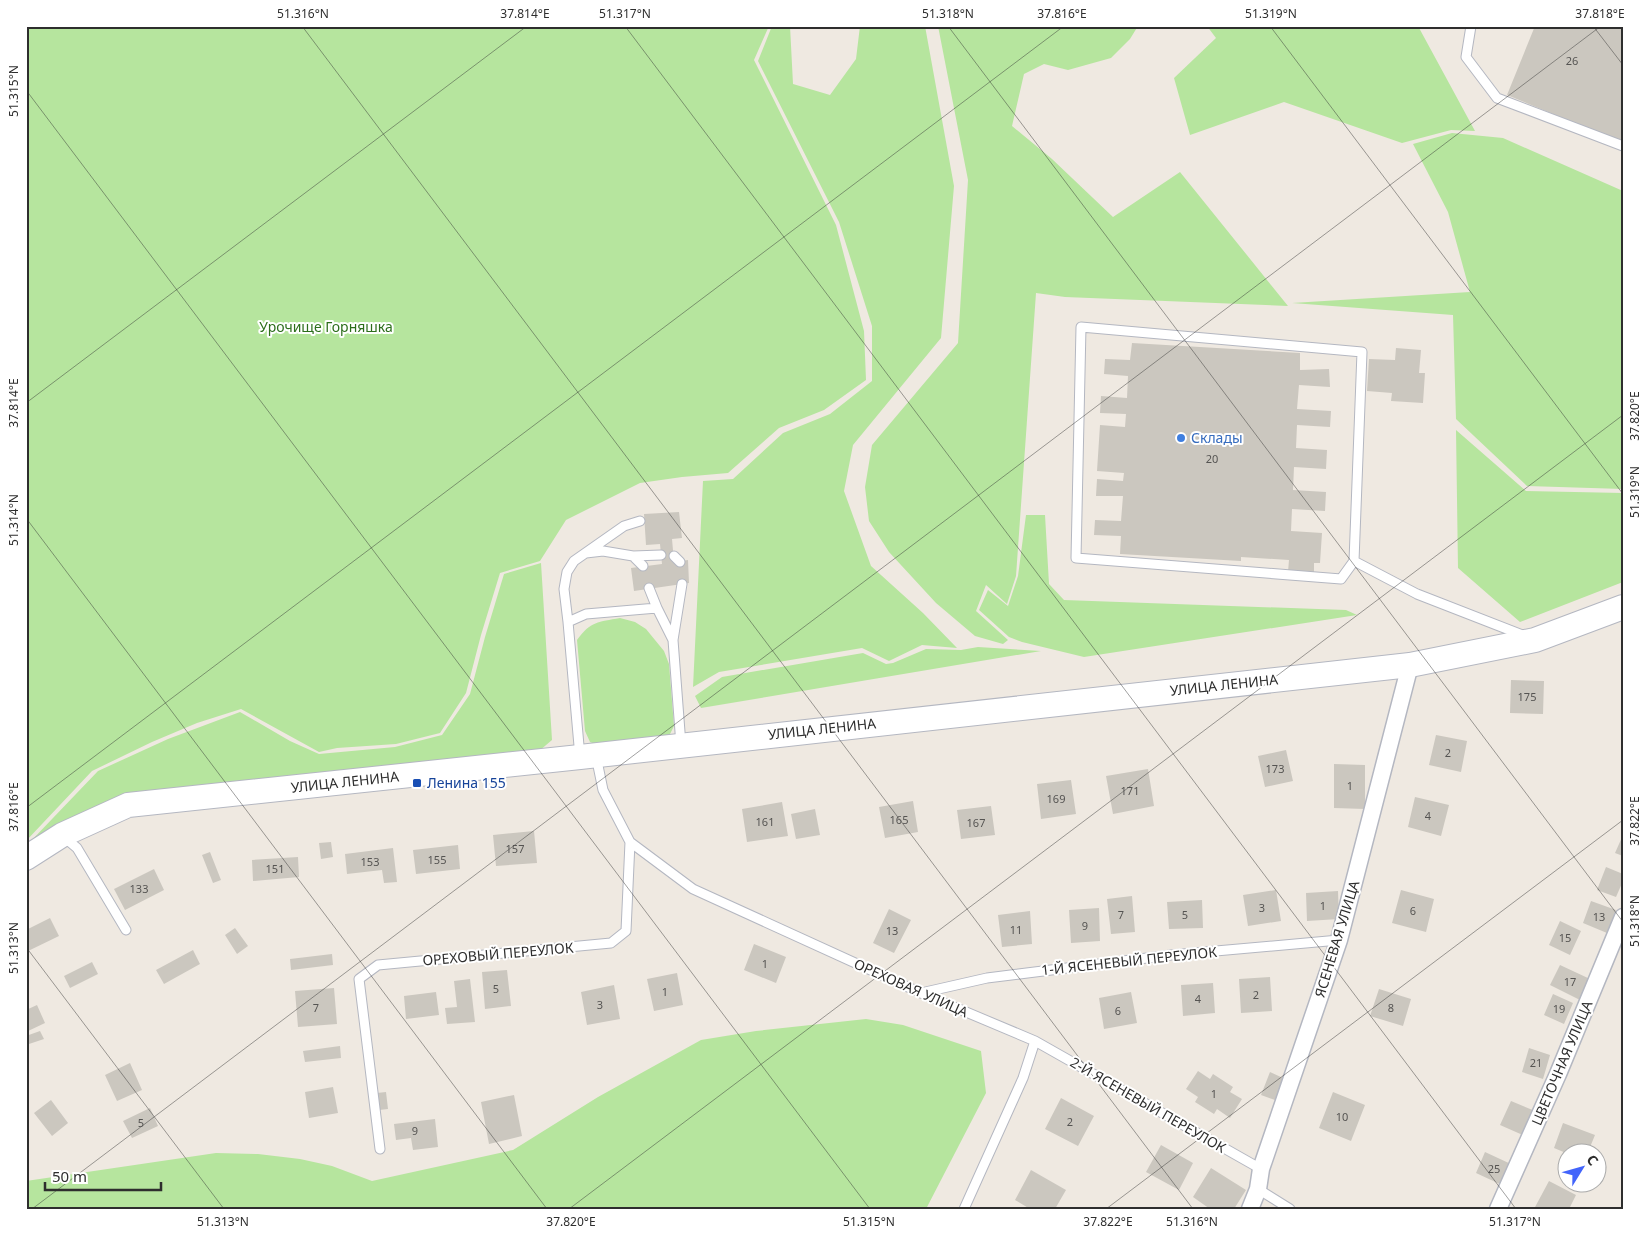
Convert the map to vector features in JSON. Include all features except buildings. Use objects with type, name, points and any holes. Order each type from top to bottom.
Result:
[{"type":"main road","name":"УЛИЦА ЛЕНИНА","points":[[26,858],[62,835],[128,805],[1410,665],[1534,640],[1623,607]]},
{"type":"street","name":"ЯСЕНЕВАЯ УЛИЦА","points":[[1250,1209],[1258,1189],[1261,1169],[1339,940],[1410,665]]},
{"type":"street","name":"ЦВЕТОЧНАЯ УЛИЦА","points":[[1498,1209],[1558,1074],[1623,917]]},
{"type":"lane","points":[[1471,26],[1466,57],[1497,98],[1623,146]]},
{"type":"lane","points":[[1081,327],[1362,352],[1354,561],[1341,579],[1076,558],[1081,327]]},
{"type":"lane","points":[[630,842],[588,756],[564,589],[567,572],[574,561],[624,526],[640,521]]},
{"type":"lane","points":[[585,553],[603,551],[633,556],[662,555]]},
{"type":"lane","points":[[633,556],[643,566]]},
{"type":"lane","points":[[1354,561],[1417,594],[1534,640]]},
{"type":"lane","points":[[681,745],[673,640],[682,584]]},
{"type":"lane","points":[[649,588],[673,640]]},
{"type":"lane","points":[[568,622],[586,614],[658,608]]},
{"type":"lane","points":[[62,835],[77,848],[126,930]]},
{"type":"lane","name":"ОРЕХОВАЯ УЛИЦА","points":[[630,842],[693,889],[921,993],[1035,1041]]},
{"type":"lane","name":"ОРЕХОВЫЙ ПЕРЕУЛОК","points":[[380,1149],[360,979],[378,965],[611,943],[626,930],[630,842]]},
{"type":"lane","name":"1-Й ЯСЕНЕВЫЙ ПЕРЕУЛОК","points":[[921,993],[987,978],[1171,955],[1339,940]]},
{"type":"lane","points":[[964,1209],[1023,1078],[1035,1041]]},
{"type":"lane","name":"2-Й ЯСЕНЕВЫЙ ПЕРЕУЛОК","points":[[1035,1041],[1261,1169]]},
{"type":"lane","points":[[1258,1189],[1290,1209]]},
{"type":"green space","name":"Урочище Горняшка","points":[[26,26],[769,26],[754,60],[836,225],[864,331],[866,380],[824,410],[779,428],[728,473],[640,483],[566,520],[540,561],[500,573],[466,693],[440,733],[396,744],[337,748],[319,752],[241,709],[197,723],[92,771],[26,841]]},
{"type":"green space","points":[[772,26],[790,26],[793,84],[830,95],[856,59],[860,26],[925,26],[954,186],[941,338],[853,445],[844,491],[871,566],[923,613],[957,648],[922,645],[889,661],[862,648],[719,672],[693,687],[703,481],[733,479],[783,433],[830,414],[872,381],[872,326],[839,222],[758,61]]},
{"type":"green space","points":[[938,26],[1138,26],[1130,39],[1111,58],[1068,70],[1044,64],[1024,74],[1012,126],[1052,159],[1113,217],[1180,172],[1288,306],[1065,297],[1036,293],[1016,576],[1007,604],[986,585],[976,611],[1008,640],[1003,644],[975,636],[936,603],[889,552],[869,521],[865,487],[872,445],[958,343],[968,180]]},
{"type":"green space","points":[[1207,26],[1418,26],[1475,131],[1451,130],[1402,143],[1284,102],[1190,135],[1174,78],[1216,38]]},
{"type":"green space","points":[[1452,133],[1503,138],[1623,191],[1623,489],[1527,486],[1456,419],[1453,315],[1292,303],[1470,292],[1448,212],[1413,144]]},
{"type":"green space","points":[[1456,430],[1526,491],[1623,493],[1623,582],[1520,622],[1458,568]]},
{"type":"green space","points":[[1026,515],[1045,515],[1049,584],[1064,600],[1346,610],[1357,615],[1084,657],[1022,642],[1009,637],[979,610],[988,590],[1008,606],[1018,576]]},
{"type":"green space","points":[[541,563],[552,740],[539,751],[119,800],[30,842],[98,771],[168,739],[240,712],[290,741],[319,754],[395,747],[442,735],[470,694],[504,574]]},
{"type":"green space","points":[[620,618],[635,622],[646,629],[664,651],[669,664],[674,726],[668,738],[602,747],[590,742],[585,731],[577,640],[587,629],[596,623]]},
{"type":"green space","points":[[978,647],[1041,651],[701,708],[695,696],[722,677],[863,653],[886,664],[893,663],[926,649],[961,650]]},
{"type":"green space","points":[[866,1019],[903,1025],[981,1051],[986,1093],[926,1209],[26,1209],[26,1181],[216,1153],[258,1154],[300,1159],[332,1166],[372,1181],[513,1150],[598,1097],[701,1040],[756,1031]]},
{"type":"place","name":"Склады","points":[[1181,438]]},
{"type":"place","name":"Ленина 155","points":[[417,783]]}]
